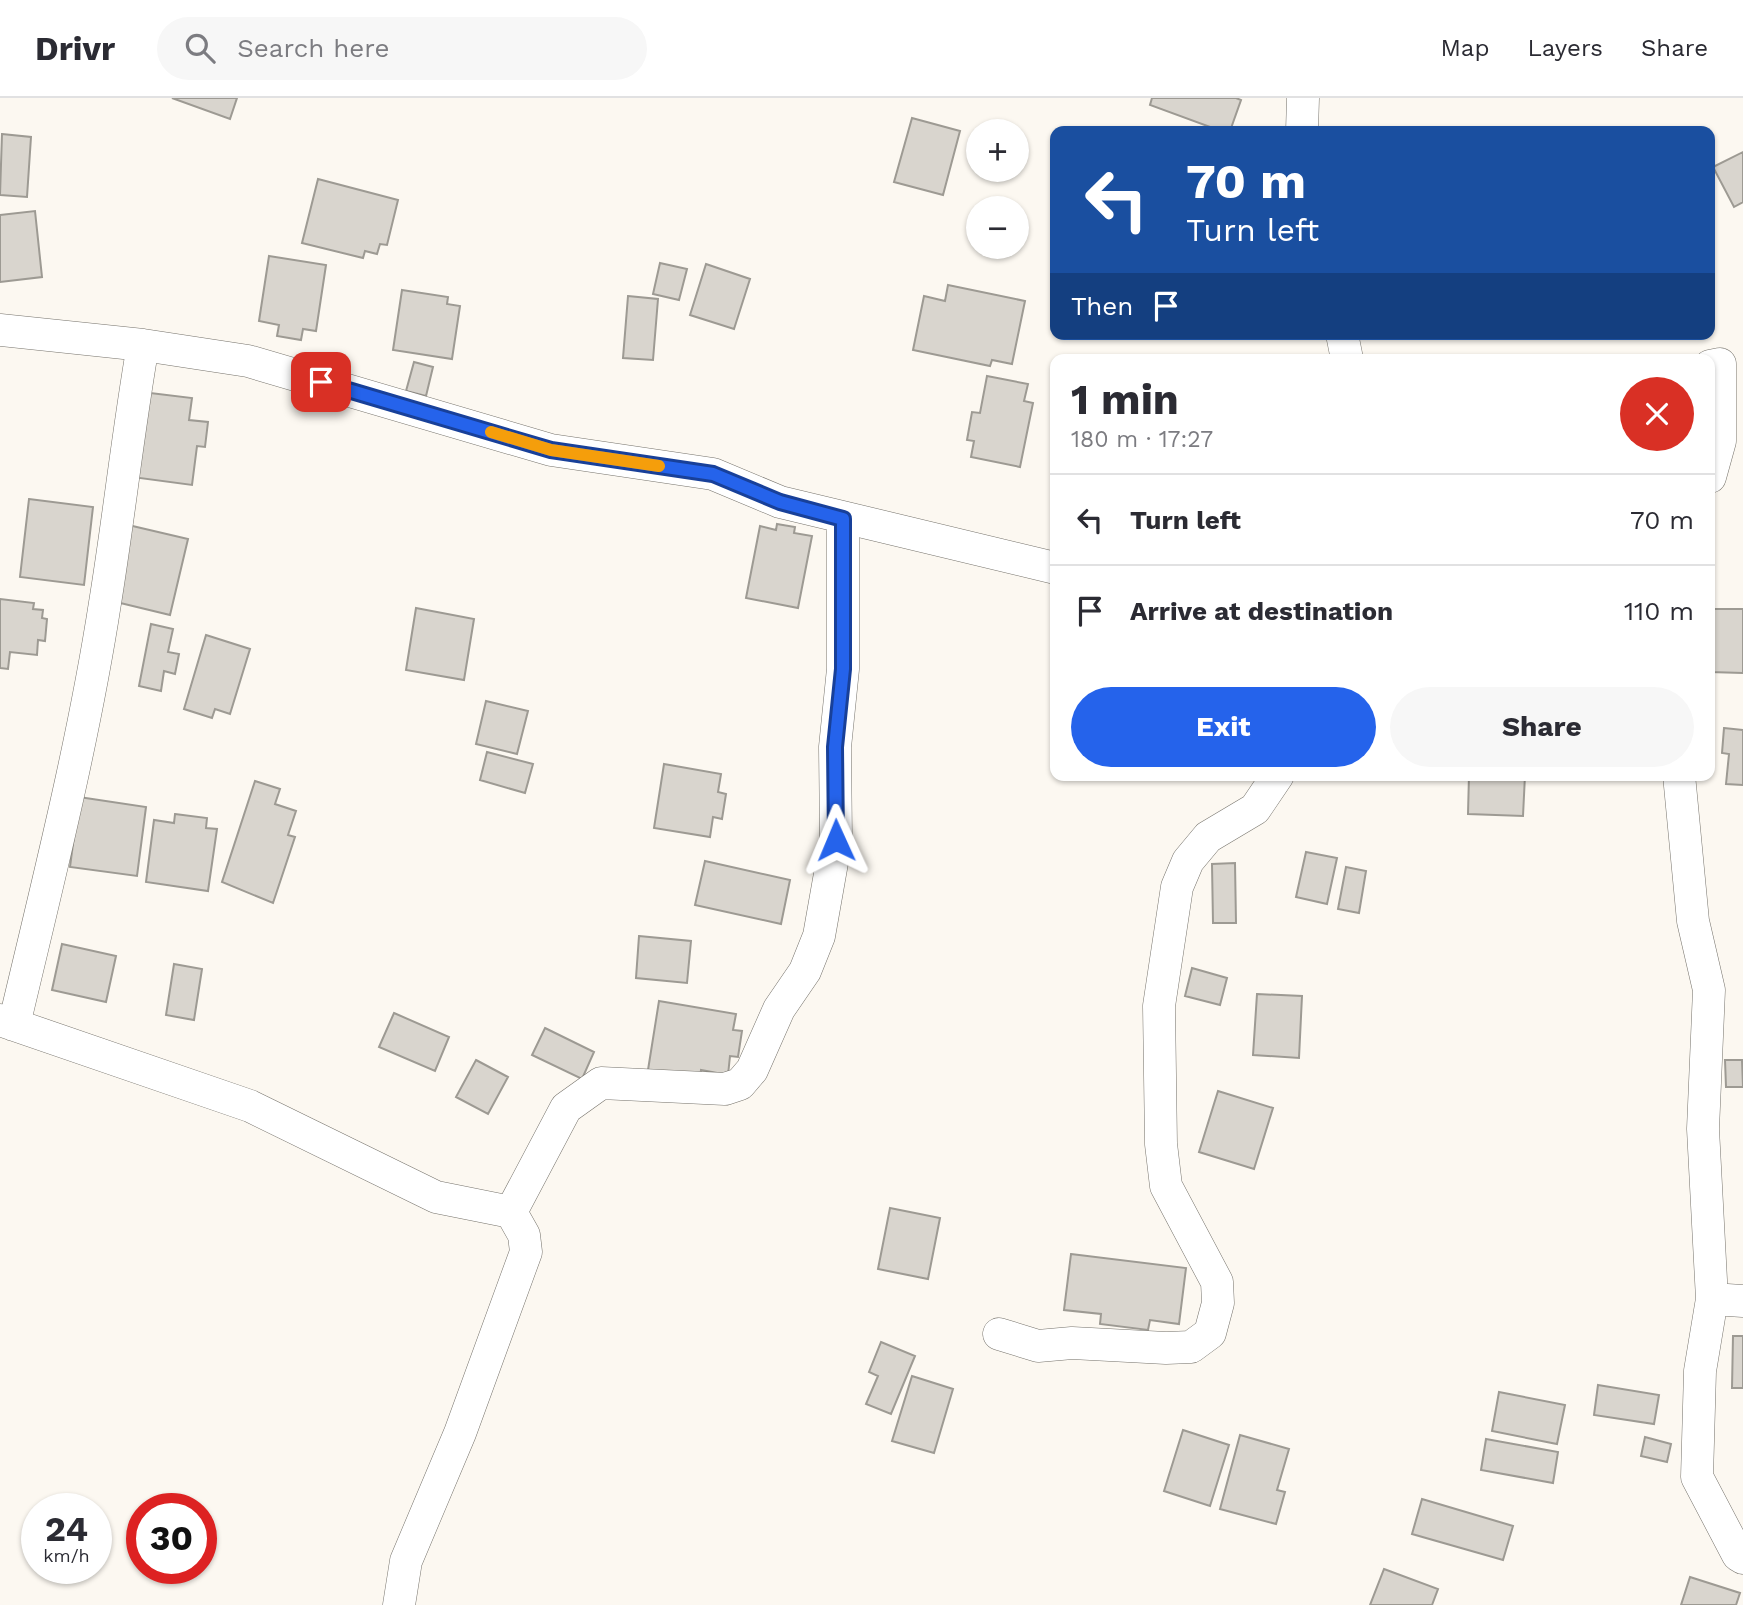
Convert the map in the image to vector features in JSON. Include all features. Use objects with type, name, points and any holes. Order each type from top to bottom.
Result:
[{"type":"street","points":[[1302,126],[1303,98]]},
{"type":"street","points":[[0,330],[143,345],[248,361],[551,450],[713,474],[780,502],[1050,567]]},
{"type":"street","points":[[143,345],[126,440],[105,604],[77,753],[7,1023],[250,1106],[436,1197],[512,1212]]},
{"type":"street","points":[[1715,365],[1720,364],[1720,441],[1715,459]]},
{"type":"street","points":[[512,1212],[566,1108],[601,1083],[725,1089],[740,1084],[752,1070],[779,1009],[805,971],[819,936],[836,840],[835,747],[843,669],[843,519]]},
{"type":"street","points":[[999,1334],[1038,1346],[1072,1343],[1191,1348],[1210,1333],[1218,1303],[1217,1282],[1166,1186],[1161,1144],[1159,1006],[1177,887],[1188,861],[1208,836],[1255,809],[1274,781]]},
{"type":"street","points":[[1680,781],[1693,920],[1709,990],[1703,1129],[1728,1300],[1700,1371],[1696,1477],[1738,1555],[1743,1558]]},
{"type":"street","points":[[399,1605],[406,1561],[460,1433],[526,1252],[524,1235],[512,1212]]},
{"type":"building","points":[[172,98],[237,98],[230,119]]},
{"type":"building","points":[[1152,98],[1241,100],[1232,126],[1207,126],[1150,105]]},
{"type":"building","points":[[912,118],[960,131],[943,195],[894,182]]},
{"type":"building","points":[[2,134],[31,137],[27,197],[0,195]]},
{"type":"building","points":[[1743,152],[1743,202],[1734,207],[1715,166]]},
{"type":"building","points":[[318,179],[398,200],[387,245],[380,244],[377,254],[365,251],[363,258],[302,243]]},
{"type":"building","points":[[35,211],[42,277],[0,282],[0,215]]},
{"type":"building","points":[[269,256],[326,265],[316,331],[303,329],[301,340],[277,336],[279,325],[259,321]]},
{"type":"building","points":[[660,263],[687,269],[679,300],[653,294]]},
{"type":"building","points":[[706,264],[750,279],[734,329],[690,315]]},
{"type":"building","points":[[948,285],[1025,301],[1012,364],[992,360],[990,366],[913,350],[924,296],[945,301]]},
{"type":"building","points":[[402,290],[448,297],[447,304],[460,306],[452,359],[393,350]]},
{"type":"building","points":[[628,296],[658,299],[653,360],[623,358]]},
{"type":"building","points":[[414,362],[433,367],[426,396],[406,391]]},
{"type":"building","points":[[987,376],[1028,384],[1024,401],[1033,403],[1020,467],[971,457],[974,441],[967,440],[972,412],[980,413]]},
{"type":"building","points":[[142,392],[192,398],[189,420],[208,422],[205,447],[197,446],[192,485],[132,477]]},
{"type":"building","points":[[29,499],[93,507],[84,585],[20,577]]},
{"type":"building","points":[[124,524],[188,539],[170,615],[112,601]]},
{"type":"building","points":[[777,524],[795,527],[794,533],[812,536],[798,608],[746,598],[760,526],[776,530]]},
{"type":"building","points":[[0,599],[34,603],[33,609],[43,610],[42,618],[47,619],[45,641],[38,640],[37,655],[10,652],[8,669],[0,668]]},
{"type":"building","points":[[416,608],[474,619],[464,680],[406,670]]},
{"type":"building","points":[[1715,609],[1743,609],[1743,673],[1715,672]]},
{"type":"building","points":[[151,624],[173,629],[168,652],[179,654],[175,674],[164,671],[161,691],[139,686]]},
{"type":"building","points":[[206,635],[250,649],[230,714],[215,709],[212,718],[184,709]]},
{"type":"building","points":[[486,701],[528,711],[517,754],[476,744]]},
{"type":"building","points":[[1724,728],[1743,730],[1743,785],[1726,784],[1729,754],[1722,753]]},
{"type":"building","points":[[487,752],[533,764],[525,793],[480,780]]},
{"type":"building","points":[[664,764],[721,774],[718,792],[726,794],[722,819],[713,817],[710,837],[654,828]]},
{"type":"building","points":[[255,781],[280,789],[275,804],[296,811],[288,835],[295,837],[273,903],[222,882]]},
{"type":"building","points":[[1469,781],[1525,781],[1523,816],[1468,814]]},
{"type":"building","points":[[79,797],[146,807],[137,876],[70,867]]},
{"type":"building","points":[[175,814],[207,818],[206,828],[217,829],[208,891],[146,882],[154,820],[174,823]]},
{"type":"building","points":[[1306,852],[1337,858],[1327,904],[1296,897]]},
{"type":"building","points":[[705,861],[790,880],[781,924],[695,905]]},
{"type":"building","points":[[1235,863],[1236,923],[1213,923],[1212,864]]},
{"type":"building","points":[[1346,867],[1366,871],[1359,913],[1338,909]]},
{"type":"building","points":[[639,936],[691,941],[687,983],[636,978]]},
{"type":"building","points":[[62,944],[116,956],[106,1002],[52,990]]},
{"type":"building","points":[[174,964],[202,969],[194,1020],[166,1015]]},
{"type":"building","points":[[1192,968],[1227,978],[1220,1005],[1185,996]]},
{"type":"building","points":[[1257,994],[1302,996],[1299,1058],[1253,1055]]},
{"type":"building","points":[[659,1001],[736,1014],[733,1030],[742,1031],[738,1057],[730,1056],[728,1075],[701,1070],[700,1079],[648,1070]]},
{"type":"building","points":[[394,1013],[449,1037],[435,1071],[379,1047]]},
{"type":"building","points":[[545,1028],[594,1052],[582,1079],[532,1055]]},
{"type":"building","points":[[476,1060],[508,1077],[488,1114],[456,1097]]},
{"type":"building","points":[[1725,1060],[1742,1060],[1743,1087],[1726,1087]]},
{"type":"building","points":[[1218,1091],[1273,1108],[1254,1169],[1199,1152]]},
{"type":"building","points":[[890,1208],[940,1218],[928,1279],[878,1269]]},
{"type":"building","points":[[1071,1254],[1186,1268],[1179,1324],[1150,1320],[1148,1330],[1100,1324],[1101,1314],[1064,1310]]},
{"type":"building","points":[[1733,1336],[1743,1336],[1743,1388],[1732,1388]]},
{"type":"building","points":[[881,1342],[915,1356],[891,1414],[866,1404],[878,1376],[869,1372]]},
{"type":"building","points":[[912,1376],[953,1389],[934,1453],[892,1441]]},
{"type":"building","points":[[1598,1385],[1659,1395],[1654,1424],[1594,1415]]},
{"type":"building","points":[[1499,1392],[1565,1405],[1557,1444],[1492,1431]]},
{"type":"building","points":[[1183,1430],[1229,1445],[1210,1506],[1164,1491]]},
{"type":"building","points":[[1240,1435],[1289,1449],[1277,1490],[1285,1492],[1276,1524],[1220,1509]]},
{"type":"building","points":[[1645,1437],[1671,1444],[1667,1462],[1641,1456]]},
{"type":"building","points":[[1486,1439],[1558,1452],[1553,1483],[1481,1470]]},
{"type":"building","points":[[1422,1499],[1513,1526],[1503,1560],[1412,1534]]},
{"type":"building","points":[[1384,1569],[1438,1589],[1432,1605],[1370,1605]]},
{"type":"building","points":[[1690,1577],[1740,1593],[1736,1605],[1681,1605]]},
{"type":"slow traffic","points":[[491,432],[551,450],[659,466]]},
{"type":"route","points":[[321,382],[551,450],[713,474],[780,502],[843,519],[843,669],[835,747],[836,840]]}]
